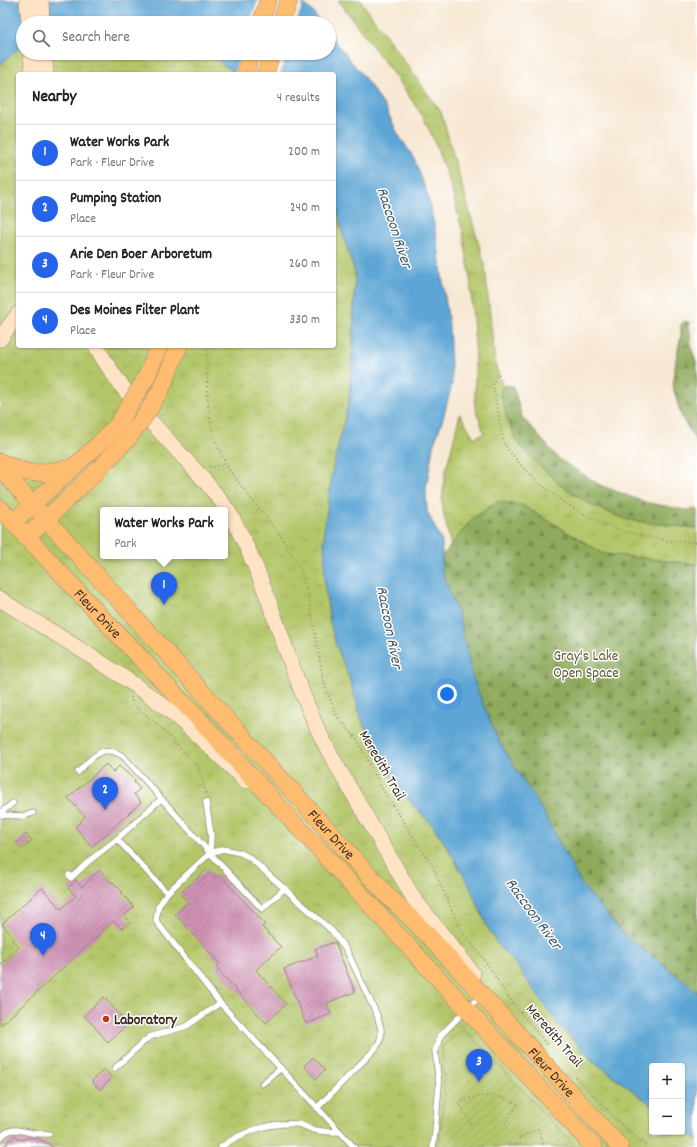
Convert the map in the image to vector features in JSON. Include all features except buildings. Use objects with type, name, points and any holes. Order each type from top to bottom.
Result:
[{"type":"main road","points":[[27,0],[28,16]]},
{"type":"main road","points":[[41,0],[42,16]]},
{"type":"main road","points":[[263,16],[268,0]]},
{"type":"main road","points":[[283,16],[289,0]]},
{"type":"main road","points":[[32,60],[33,72]]},
{"type":"main road","points":[[45,60],[46,72]]},
{"type":"main road","points":[[246,72],[249,60]]},
{"type":"main road","points":[[266,72],[270,60]]},
{"type":"main road","points":[[0,339],[16,317]]},
{"type":"main road","points":[[97,348],[118,382],[154,425],[205,481],[224,507]]},
{"type":"main road","points":[[13,522],[102,441],[119,423],[147,376],[158,348]]},
{"type":"main road","points":[[26,538],[97,471],[130,436],[148,411],[160,390],[178,348]]},
{"type":"main road","points":[[0,462],[26,472],[47,472],[72,468]]},
{"type":"main road","name":"Fleur Drive","points":[[0,468],[383,890],[425,932],[481,994],[545,1054],[620,1147]]},
{"type":"main road","name":"Fleur Drive","points":[[0,508],[26,538],[192,712],[594,1147]]},
{"type":"main road","points":[[228,512],[252,557],[318,732],[359,806],[418,904],[545,1054]]},
{"type":"main road","points":[[0,599],[131,683],[161,704],[187,726],[321,851]]},
{"type":"lane","points":[[78,772],[93,757],[103,751],[111,750],[117,752],[124,757],[262,909],[285,888]]},
{"type":"lane","points":[[69,875],[71,878],[88,860],[117,839],[161,799]]},
{"type":"lane","points":[[0,814],[13,802]]},
{"type":"lane","points":[[206,802],[211,835],[210,853]]},
{"type":"lane","points":[[0,814],[24,816],[33,813]]},
{"type":"lane","points":[[117,839],[167,893]]},
{"type":"lane","points":[[317,1108],[375,1049],[379,1043],[381,1029],[377,1015],[347,951],[332,931],[250,858],[240,852],[223,849],[210,853],[167,893],[158,907],[156,921],[220,1003],[317,1108],[354,1147]]},
{"type":"lane","points":[[433,1147],[439,1085],[435,1050],[441,1035],[481,994]]},
{"type":"lane","points":[[115,1068],[149,1037],[187,1026],[220,1003]]},
{"type":"lane","points":[[194,1021],[199,1026]]},
{"type":"lane","points":[[262,1084],[281,1068]]},
{"type":"lane","points":[[221,1147],[254,1129],[278,1125],[299,1124],[316,1130],[340,1132]]},
{"type":"lane","points":[[0,1138],[13,1129],[19,1129],[32,1133],[49,1134]]},
{"type":"path","name":"Meredith Trail","points":[[207,348],[207,402],[213,435],[225,464],[282,538],[299,567],[308,593],[323,679],[333,708],[337,716],[357,739],[381,787],[434,866],[461,932],[486,962],[545,1054]]},
{"type":"path","points":[[499,374],[497,375],[493,384],[504,444],[523,468],[540,484],[565,503],[588,516],[625,532],[669,541],[697,542]]},
{"type":"path","points":[[131,683],[131,700],[134,705],[159,726],[179,746],[200,773],[205,788],[206,802]]},
{"type":"path","name":"Meredith Trail","points":[[572,1073],[620,1123],[647,1147]]},
{"type":"path","points":[[471,1124],[459,1102],[468,1098],[488,1095],[499,1096],[518,1104],[505,1124]]},
{"type":"path","points":[[519,1138],[538,1129],[544,1147]]},
{"type":"green space","points":[[338,0],[360,0],[441,112],[485,266],[495,364],[503,387],[500,392],[515,439],[528,455],[562,486],[593,506],[628,520],[697,528],[697,564],[604,554],[522,505],[472,519],[451,546],[442,501],[445,474],[460,414],[474,438],[484,433],[475,407],[475,347],[470,276],[463,233],[451,187],[435,142],[423,117],[403,87]]},
{"type":"green space","points":[[16,50],[16,60],[218,60],[234,72],[16,72],[16,348],[336,348],[336,201],[341,228],[355,273],[353,347],[349,400],[333,468],[325,587],[330,622],[336,645],[350,680],[361,718],[377,754],[401,791],[433,826],[449,850],[470,887],[488,928],[498,945],[516,965],[592,1060],[649,1103],[649,1135],[685,1135],[685,1130],[697,1140],[697,1147],[0,1147],[0,65]]},
{"type":"green space","points":[[685,321],[689,322],[692,351],[697,365],[697,443],[682,418],[673,387],[676,359],[681,335],[681,324]]},
{"type":"green space","points":[[505,385],[513,386],[522,417],[559,459],[600,485],[644,502],[686,510],[697,509],[697,528],[628,520],[593,506],[562,486],[528,455],[515,439],[507,419],[500,391]]},
{"type":"green space","name":"Gray's Lake Open Space","points":[[498,501],[522,505],[604,554],[697,564],[697,993],[686,982],[624,935],[581,884],[542,810],[498,740],[473,679],[459,617],[442,573],[443,555],[472,519]]},
{"type":"green space","points":[[463,1030],[481,1046],[575,1147],[438,1147],[444,1096],[442,1046]]},
{"type":"water","points":[[0,0],[300,0],[316,16],[16,16],[16,50],[0,65]]},
{"type":"water","name":"Raccoon River","points":[[336,43],[364,77],[385,107],[398,134],[414,158],[428,196],[437,239],[449,325],[452,384],[444,415],[433,447],[426,489],[427,511],[442,542],[442,573],[459,617],[473,679],[498,740],[542,810],[581,884],[624,935],[686,982],[697,993],[697,1140],[685,1130],[685,1063],[649,1063],[649,1103],[592,1060],[559,1025],[516,965],[498,945],[488,928],[470,887],[449,850],[433,826],[401,791],[377,754],[361,718],[350,680],[336,645],[330,622],[325,587],[324,530],[333,468],[349,400],[353,347],[355,273],[341,228],[336,201],[336,72],[234,72],[218,60],[336,60]]},
{"type":"pier","points":[[258,0],[304,0],[298,16],[252,16]]},
{"type":"pier","points":[[239,60],[285,60],[281,72],[235,72]]},
{"type":"place","name":"Water Works Park","points":[[164,605]]},
{"type":"place","name":"Pumping Station","points":[[105,810]]},
{"type":"place","name":"Des Moines Filter Plant","points":[[43,956]]},
{"type":"place","name":"Laboratory","points":[[106,1019]]},
{"type":"place","name":"Arie Den Boer Arboretum","points":[[479,1082]]}]
